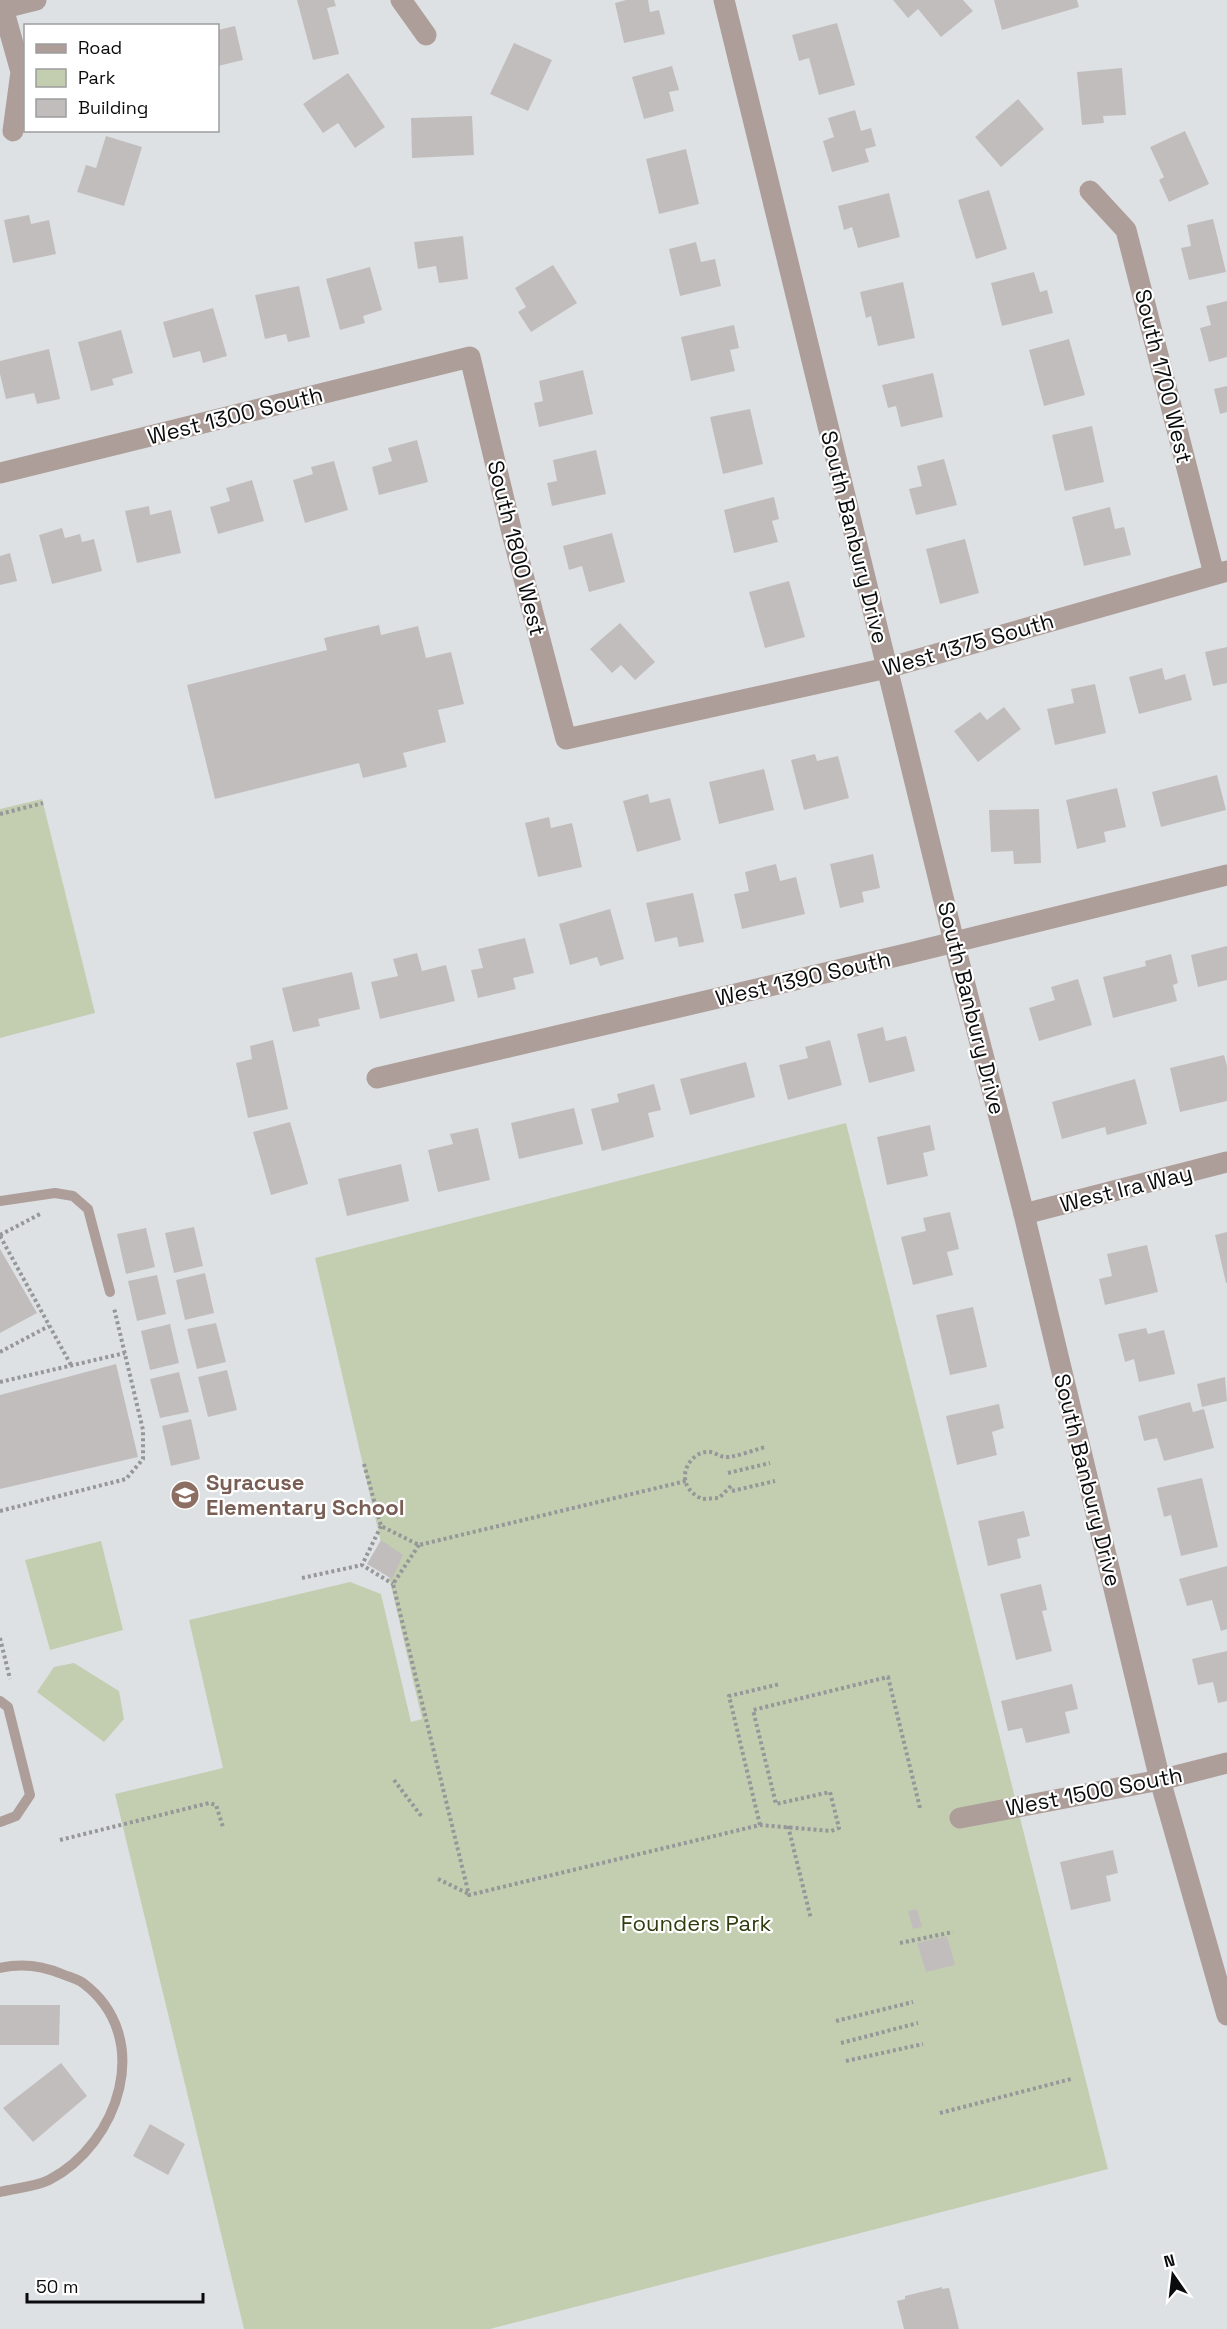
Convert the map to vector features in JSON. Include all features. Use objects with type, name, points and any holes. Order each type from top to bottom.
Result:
[{"type":"street","points":[[13,131],[21,72],[1,9],[36,0]]},
{"type":"street","points":[[401,0],[426,35]]},
{"type":"street","name":"South Banbury Drive","points":[[724,0],[954,942],[1024,1214],[1160,1780],[1227,2015]]},
{"type":"street","name":"South 1700 West","points":[[1090,191],[1126,230],[1220,572]]},
{"type":"street","name":"West 1300 South","points":[[0,473],[470,357]]},
{"type":"street","name":"South 1800 West","points":[[470,357],[566,739]]},
{"type":"street","name":"West 1375 South","points":[[566,739],[887,668],[1220,572]]},
{"type":"street","name":"West 1390 South","points":[[377,1078],[1227,875]]},
{"type":"street","name":"West Ira Way","points":[[1024,1214],[1227,1162]]},
{"type":"street","name":"West 1500 South","points":[[960,1818],[1160,1780],[1227,1763]]},
{"type":"lane","points":[[0,1201],[55,1193],[73,1196],[88,1209],[110,1292]]},
{"type":"lane","points":[[0,1701],[8,1707],[30,1795],[16,1816],[0,1822]]},
{"type":"lane","points":[[0,1968],[45,1967],[83,1982],[111,2013],[122,2043],[123,2075],[112,2115],[81,2157],[48,2181],[0,2192]]},
{"type":"path","points":[[0,814],[43,803]]},
{"type":"path","points":[[71,1365],[0,1236],[73,1196]]},
{"type":"path","points":[[0,1510],[126,1479],[143,1459],[143,1430],[110,1292]]},
{"type":"path","points":[[0,1352],[49,1326]]},
{"type":"path","points":[[0,1382],[125,1353]]},
{"type":"path","points":[[766,1447],[724,1457],[715,1452],[698,1454],[687,1466],[686,1481],[695,1495],[702,1499],[719,1498],[732,1488],[775,1481]]},
{"type":"path","points":[[728,1473],[770,1463]]},
{"type":"path","points":[[362,1565],[381,1526],[364,1464]]},
{"type":"path","points":[[381,1526],[419,1545],[686,1481]]},
{"type":"path","points":[[393,1584],[419,1545]]},
{"type":"path","points":[[302,1578],[362,1565],[393,1584],[469,1894]]},
{"type":"path","points":[[0,1638],[10,1679]]},
{"type":"path","points":[[438,1880],[469,1894],[760,1825],[831,1831],[839,1828],[830,1792],[776,1804],[753,1710],[888,1677],[920,1808]]},
{"type":"path","points":[[760,1825],[729,1696],[780,1684]]},
{"type":"path","points":[[394,1780],[422,1817]]},
{"type":"path","points":[[60,1840],[209,1803],[216,1804],[223,1827]]},
{"type":"path","points":[[788,1826],[811,1919]]},
{"type":"path","points":[[900,1943],[953,1932]]},
{"type":"path","points":[[836,2021],[913,2002]]},
{"type":"path","points":[[841,2043],[918,2023]]},
{"type":"path","points":[[846,2061],[923,2044]]},
{"type":"path","points":[[940,2113],[1071,2079]]},
{"type":"green space","points":[[42,799],[95,1013],[0,1038],[0,809]]},
{"type":"green space","name":"Founders Park","points":[[846,1123],[1108,2169],[490,2329],[244,2329],[115,1794],[223,1768],[189,1620],[350,1582],[381,1594],[411,1722],[422,1719],[315,1258]]},
{"type":"green space","points":[[101,1541],[123,1630],[50,1650],[25,1560]]},
{"type":"green space","points":[[74,1663],[119,1691],[124,1719],[104,1742],[37,1692],[54,1667]]},
{"type":"building","points":[[297,0],[334,0],[336,6],[327,8],[339,54],[313,60]]},
{"type":"building","points":[[626,0],[648,0],[650,12],[659,10],[665,34],[624,43],[615,3]]},
{"type":"building","points":[[893,0],[963,0],[973,11],[941,37],[918,9],[908,18]]},
{"type":"building","points":[[994,0],[1077,0],[1079,7],[1002,30]]},
{"type":"building","points":[[837,23],[855,85],[819,95],[809,58],[799,61],[792,35]]},
{"type":"building","points":[[235,26],[243,60],[219,66],[219,30]]},
{"type":"building","points":[[514,43],[552,60],[528,111],[490,94]]},
{"type":"building","points":[[672,66],[679,90],[669,92],[674,111],[644,119],[632,77]]},
{"type":"building","points":[[1122,68],[1126,115],[1103,116],[1104,123],[1082,125],[1077,72]]},
{"type":"building","points":[[348,73],[385,127],[355,148],[338,123],[323,133],[303,104]]},
{"type":"building","points":[[1018,99],[1044,129],[1001,167],[975,137]]},
{"type":"building","points":[[855,110],[861,131],[871,128],[876,146],[865,149],[869,162],[832,172],[823,141],[834,137],[828,118]]},
{"type":"building","points":[[472,116],[474,155],[412,158],[411,118]]},
{"type":"building","points":[[1185,131],[1209,184],[1169,202],[1159,180],[1164,177],[1150,147]]},
{"type":"building","points":[[106,136],[142,147],[124,206],[77,192],[86,165],[96,168]]},
{"type":"building","points":[[686,149],[699,204],[659,214],[646,159]]},
{"type":"building","points":[[989,190],[1007,249],[976,259],[958,200]]},
{"type":"building","points":[[889,193],[900,237],[858,248],[852,227],[844,230],[838,206]]},
{"type":"building","points":[[29,215],[31,224],[49,220],[56,254],[13,263],[4,220]]},
{"type":"building","points":[[1213,219],[1226,272],[1189,280],[1181,248],[1191,246],[1187,225]]},
{"type":"building","points":[[463,236],[468,279],[439,283],[436,266],[418,269],[414,242]]},
{"type":"building","points":[[696,242],[701,262],[715,259],[721,286],[680,296],[669,249]]},
{"type":"building","points":[[553,265],[577,303],[531,332],[518,312],[526,307],[515,288]]},
{"type":"building","points":[[370,267],[382,310],[363,316],[365,323],[340,330],[326,279]]},
{"type":"building","points":[[1034,272],[1040,292],[1047,290],[1053,313],[1002,326],[991,283]]},
{"type":"building","points":[[903,282],[915,338],[878,346],[871,316],[866,318],[860,292]]},
{"type":"building","points":[[299,286],[310,337],[288,342],[286,334],[265,339],[255,295]]},
{"type":"building","points":[[1227,301],[1227,357],[1209,362],[1200,328],[1211,325],[1206,306]]},
{"type":"building","points":[[213,308],[227,356],[203,363],[200,351],[173,358],[163,322]]},
{"type":"building","points":[[734,325],[739,348],[730,350],[735,371],[691,381],[681,337]]},
{"type":"building","points":[[121,330],[133,373],[112,379],[114,385],[91,391],[78,342]]},
{"type":"building","points":[[1069,339],[1085,395],[1044,406],[1029,350]]},
{"type":"building","points":[[49,349],[60,399],[37,404],[34,393],[6,399],[0,374],[0,361]]},
{"type":"building","points":[[583,370],[593,414],[539,427],[534,403],[543,401],[539,381]]},
{"type":"building","points":[[933,373],[943,417],[901,427],[896,406],[888,408],[882,385]]},
{"type":"building","points":[[1227,386],[1227,412],[1220,414],[1214,389]]},
{"type":"building","points":[[750,409],[763,464],[723,474],[710,417]]},
{"type":"building","points":[[1092,426],[1104,482],[1065,491],[1052,435]]},
{"type":"building","points":[[417,440],[428,482],[379,495],[372,467],[392,461],[388,448]]},
{"type":"building","points":[[596,450],[606,494],[552,506],[547,483],[557,481],[553,460]]},
{"type":"building","points":[[944,459],[957,505],[916,515],[909,489],[922,486],[917,466]]},
{"type":"building","points":[[334,461],[348,510],[305,523],[293,480],[313,474],[311,467]]},
{"type":"building","points":[[252,480],[264,521],[218,534],[210,507],[230,501],[226,488]]},
{"type":"building","points":[[774,497],[779,519],[772,521],[778,542],[734,553],[724,510]]},
{"type":"building","points":[[149,506],[150,515],[171,510],[181,553],[137,563],[125,511]]},
{"type":"building","points":[[1110,507],[1115,529],[1124,527],[1131,555],[1084,566],[1072,517]]},
{"type":"building","points":[[62,528],[65,538],[80,534],[82,542],[94,539],[102,571],[52,584],[39,535]]},
{"type":"building","points":[[612,533],[625,582],[589,592],[582,566],[569,570],[563,546]]},
{"type":"building","points":[[965,539],[979,593],[940,604],[926,549]]},
{"type":"building","points":[[10,553],[17,581],[0,585],[0,556]]},
{"type":"building","points":[[789,581],[805,637],[765,648],[749,592]]},
{"type":"building","points":[[620,623],[655,662],[635,680],[621,665],[612,673],[590,649]]},
{"type":"building","points":[[379,625],[381,635],[418,626],[426,658],[451,652],[464,704],[438,710],[446,742],[403,753],[407,767],[363,778],[359,763],[215,799],[187,685],[327,650],[324,638]]},
{"type":"building","points":[[1227,647],[1227,683],[1213,686],[1205,652]]},
{"type":"building","points":[[1162,668],[1165,680],[1185,674],[1192,700],[1139,714],[1129,677]]},
{"type":"building","points":[[1095,684],[1106,733],[1055,745],[1047,709],[1074,703],[1071,689]]},
{"type":"building","points":[[1004,707],[1021,729],[978,762],[954,731],[980,712],[987,720]]},
{"type":"building","points":[[815,754],[817,761],[838,756],[849,798],[804,810],[791,760]]},
{"type":"building","points":[[764,769],[774,810],[719,824],[709,782]]},
{"type":"building","points":[[1217,775],[1226,810],[1161,827],[1152,792]]},
{"type":"building","points":[[1117,788],[1126,827],[1104,832],[1106,842],[1077,849],[1066,800]]},
{"type":"building","points":[[648,794],[650,803],[670,798],[681,840],[637,852],[623,801]]},
{"type":"building","points":[[1039,809],[1041,863],[1014,864],[1013,851],[991,852],[989,810]]},
{"type":"building","points":[[549,817],[551,828],[572,823],[582,867],[538,877],[525,823]]},
{"type":"building","points":[[873,854],[880,888],[862,892],[864,902],[840,908],[830,864]]},
{"type":"building","points":[[776,864],[780,881],[796,877],[805,914],[742,929],[734,894],[749,891],[745,872]]},
{"type":"building","points":[[693,893],[704,942],[679,947],[677,937],[655,942],[646,903]]},
{"type":"building","points":[[610,909],[624,959],[600,966],[597,957],[570,965],[559,924]]},
{"type":"building","points":[[525,938],[534,973],[513,978],[516,989],[478,998],[471,970],[483,968],[478,949]]},
{"type":"building","points":[[1227,946],[1227,980],[1198,987],[1191,955]]},
{"type":"building","points":[[417,953],[422,971],[446,965],[455,1001],[380,1019],[371,982],[398,976],[393,959]]},
{"type":"building","points":[[1171,954],[1178,983],[1173,985],[1177,1001],[1113,1018],[1103,977],[1146,966],[1145,961]]},
{"type":"building","points":[[352,972],[360,1009],[318,1019],[320,1026],[293,1032],[282,988]]},
{"type":"building","points":[[1078,979],[1092,1025],[1039,1041],[1029,1008],[1055,1000],[1051,987]]},
{"type":"building","points":[[883,1027],[886,1041],[906,1036],[915,1071],[869,1083],[857,1034]]},
{"type":"building","points":[[273,1040],[288,1109],[248,1118],[236,1063],[252,1059],[250,1046]]},
{"type":"building","points":[[830,1040],[842,1085],[788,1100],[779,1065],[808,1058],[805,1047]]},
{"type":"building","points":[[1224,1055],[1227,1066],[1227,1101],[1180,1112],[1170,1068]]},
{"type":"building","points":[[746,1062],[755,1097],[690,1115],[680,1079]]},
{"type":"building","points":[[1135,1079],[1147,1124],[1107,1135],[1105,1127],[1062,1139],[1052,1102]]},
{"type":"building","points":[[654,1084],[661,1110],[648,1113],[654,1137],[602,1151],[591,1109],[619,1102],[617,1094]]},
{"type":"building","points":[[574,1108],[583,1144],[519,1159],[511,1123]]},
{"type":"building","points":[[290,1122],[308,1184],[271,1195],[253,1132]]},
{"type":"building","points":[[930,1125],[935,1150],[923,1153],[928,1176],[887,1185],[877,1137]]},
{"type":"building","points":[[478,1128],[490,1180],[438,1192],[428,1150],[453,1144],[450,1134]]},
{"type":"building","points":[[401,1164],[409,1201],[347,1216],[338,1179]]},
{"type":"building","points":[[950,1212],[959,1249],[947,1252],[953,1275],[913,1285],[901,1237],[926,1231],[923,1218]]},
{"type":"building","points":[[194,1227],[203,1266],[174,1273],[165,1233]]},
{"type":"building","points":[[146,1228],[155,1267],[126,1274],[117,1234]]},
{"type":"building","points":[[1227,1232],[1227,1283],[1226,1283],[1215,1235]]},
{"type":"building","points":[[1147,1245],[1158,1292],[1105,1305],[1099,1279],[1112,1276],[1107,1254]]},
{"type":"building","points":[[0,1249],[37,1313],[0,1333]]},
{"type":"building","points":[[205,1273],[214,1313],[185,1320],[176,1280]]},
{"type":"building","points":[[157,1275],[166,1314],[137,1321],[128,1281]]},
{"type":"building","points":[[973,1307],[987,1367],[950,1375],[936,1315]]},
{"type":"building","points":[[216,1323],[226,1362],[197,1369],[187,1329]]},
{"type":"building","points":[[170,1324],[179,1363],[150,1370],[141,1331]]},
{"type":"building","points":[[1146,1328],[1148,1334],[1164,1330],[1175,1374],[1139,1382],[1134,1359],[1125,1362],[1118,1334]]},
{"type":"building","points":[[116,1364],[138,1457],[0,1489],[0,1395]]},
{"type":"building","points":[[227,1370],[237,1410],[208,1417],[198,1377]]},
{"type":"building","points":[[179,1372],[189,1412],[160,1418],[150,1379]]},
{"type":"building","points":[[1225,1377],[1227,1401],[1202,1407],[1197,1384]]},
{"type":"building","points":[[1190,1402],[1193,1412],[1204,1409],[1214,1448],[1164,1461],[1157,1438],[1144,1441],[1138,1416]]},
{"type":"building","points":[[999,1404],[1004,1428],[992,1432],[997,1455],[957,1465],[946,1416]]},
{"type":"building","points":[[191,1419],[200,1459],[171,1466],[162,1426]]},
{"type":"building","points":[[1202,1478],[1218,1547],[1181,1556],[1171,1515],[1164,1517],[1157,1488]]},
{"type":"building","points":[[1024,1511],[1030,1536],[1017,1539],[1021,1558],[988,1566],[978,1521]]},
{"type":"building","points":[[381,1540],[403,1555],[392,1579],[367,1564]]},
{"type":"building","points":[[1227,1566],[1227,1629],[1221,1631],[1212,1600],[1187,1606],[1179,1579]]},
{"type":"building","points":[[1041,1584],[1047,1610],[1042,1611],[1052,1651],[1016,1660],[1000,1594]]},
{"type":"building","points":[[1227,1651],[1227,1701],[1218,1703],[1213,1682],[1198,1685],[1192,1659]]},
{"type":"building","points":[[1072,1684],[1078,1709],[1065,1712],[1070,1733],[1026,1743],[1022,1728],[1008,1731],[1001,1701]]},
{"type":"building","points":[[1113,1850],[1118,1873],[1106,1876],[1111,1901],[1071,1910],[1060,1862]]},
{"type":"building","points":[[917,1909],[922,1927],[913,1929],[908,1911]]},
{"type":"building","points":[[947,1936],[955,1965],[926,1972],[917,1943]]},
{"type":"building","points":[[0,2005],[60,2005],[59,2045],[0,2045]]},
{"type":"building","points":[[61,2063],[87,2096],[33,2142],[3,2108]]},
{"type":"building","points":[[150,2124],[185,2144],[168,2175],[133,2156]]},
{"type":"building","points":[[942,2287],[942,2289],[949,2288],[959,2329],[904,2329],[897,2301],[905,2299],[905,2296]]},
{"type":"place","name":"Syracuse Elementary School","points":[[185,1495]]}]
